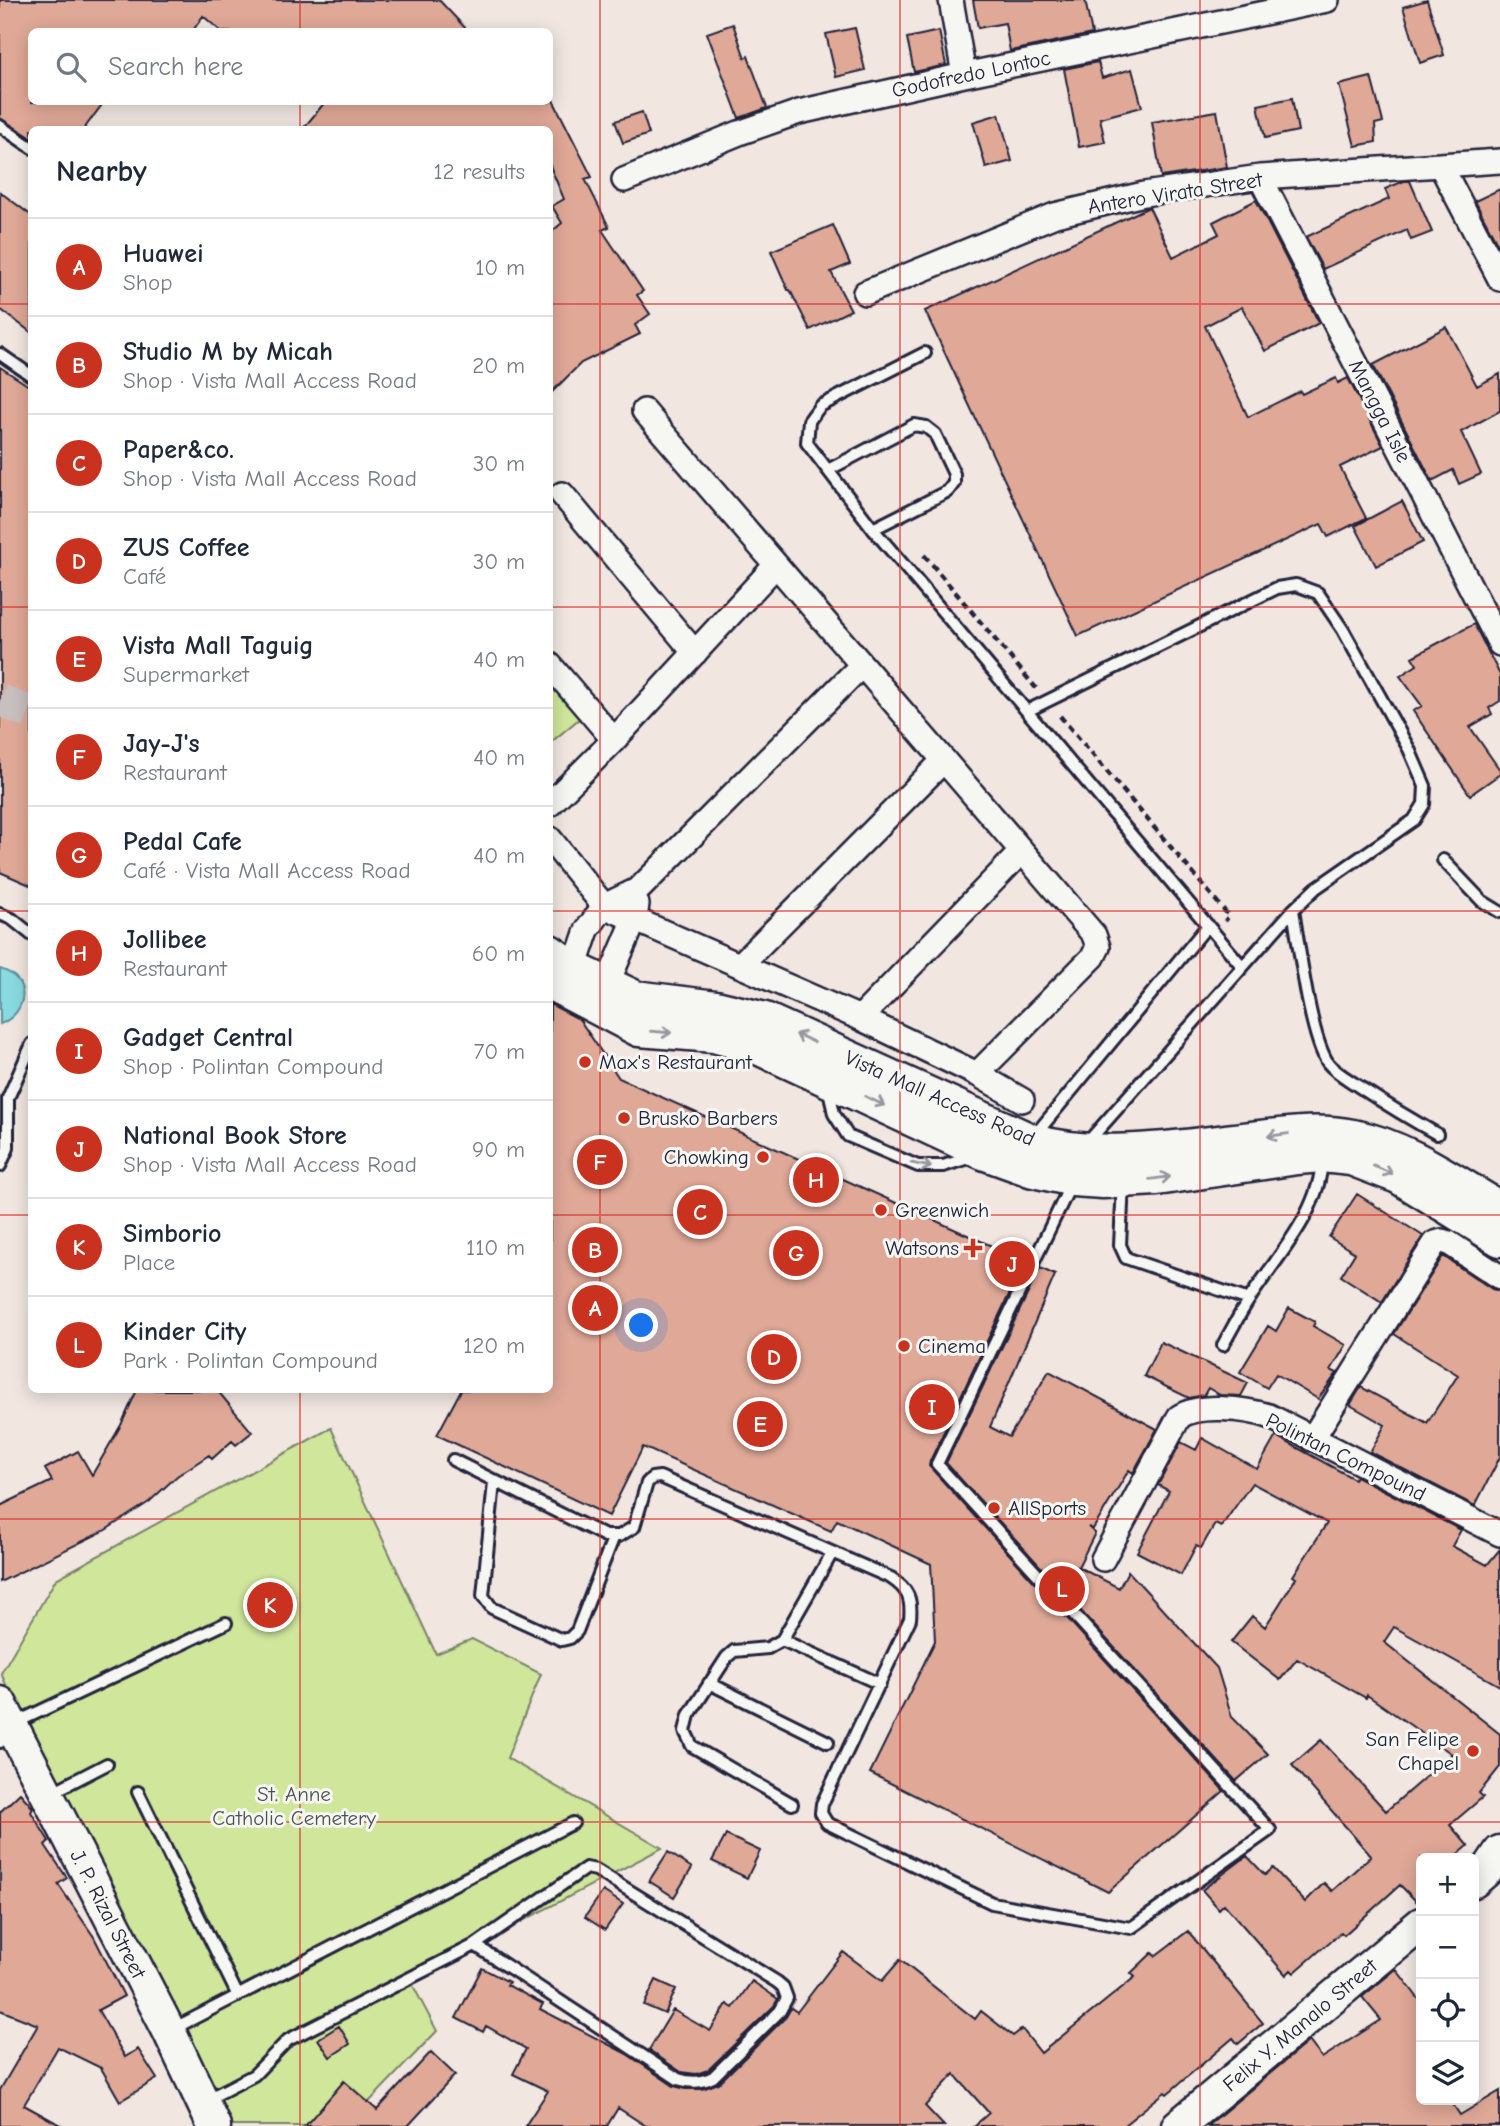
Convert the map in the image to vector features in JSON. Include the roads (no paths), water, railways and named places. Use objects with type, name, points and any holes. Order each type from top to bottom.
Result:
[{"type":"street","points":[[951,0],[964,75]]},
{"type":"street","name":"Godofredo Lontoc","points":[[624,180],[739,133],[799,113],[1271,6],[1327,0]]},
{"type":"street","name":"Antero Virata Street","points":[[865,293],[1055,215],[1144,194],[1260,177],[1500,161]]},
{"type":"street","points":[[1441,166],[1500,279]]},
{"type":"street","name":"Mangga Isle","points":[[1260,177],[1500,644]]},
{"type":"street","points":[[644,411],[1094,935],[1098,947],[1093,957],[977,1074]]},
{"type":"street","points":[[562,494],[695,653]]},
{"type":"street","points":[[553,801],[614,740],[776,565]]},
{"type":"street","points":[[562,974],[604,906],[639,889],[862,665]]},
{"type":"street","points":[[553,669],[614,740]]},
{"type":"street","points":[[740,965],[944,760]]},
{"type":"street","points":[[553,843],[604,906],[860,1018],[977,1074],[1022,1100]]},
{"type":"street","points":[[860,1018],[1022,851]]},
{"type":"street","points":[[602,996],[635,919],[639,889]]},
{"type":"street","name":"Vista Mall Access Road","points":[[562,974],[602,996],[635,997],[716,1007],[765,1019],[832,1066],[988,1138],[1033,1171],[1076,1166],[1153,1149],[1322,1144],[1353,1136],[1403,1152],[1500,1208]]},
{"type":"street","name":"Vista Mall Access Road","points":[[988,1138],[1031,1140],[1058,1149],[1076,1166],[1123,1181],[1157,1179],[1297,1158],[1322,1144]]},
{"type":"street","name":"Vista Mall Access Road","points":[[1322,1144],[1351,1160],[1398,1177],[1500,1240]]},
{"type":"street","points":[[1312,1439],[1435,1244],[1449,1242],[1500,1277]]},
{"type":"street","name":"Polintan Compound","points":[[1103,1559],[1179,1417],[1187,1411],[1198,1409],[1260,1414],[1500,1534]]},
{"type":"street","name":"J. P. Rizal Street","points":[[4,1723],[47,1795],[169,2031],[208,2114]]},
{"type":"street","name":"Felix Y. Manalo Street","points":[[1178,2126],[1416,1928]]},
{"type":"lane","points":[[0,127],[28,145]]},
{"type":"lane","points":[[925,352],[820,406],[809,421],[807,443],[873,529],[1242,965]]},
{"type":"lane","points":[[0,354],[28,373]]},
{"type":"lane","points":[[828,470],[914,425],[926,427],[935,434],[954,474],[954,483],[948,491],[873,529]]},
{"type":"lane","points":[[453,1460],[597,1533],[614,1536],[623,1535],[634,1527],[647,1483],[652,1478],[660,1477],[902,1585],[909,1594],[912,1605],[910,1619],[822,1804],[821,1813],[827,1823],[992,1903],[1131,1928],[1269,1829],[937,1464],[1076,1166],[1242,965],[1293,910],[1316,888],[1415,820],[1424,804],[1425,786],[1409,749],[1368,673],[1318,593],[1296,585],[1277,588],[1027,711]]},
{"type":"lane","points":[[1443,860],[1482,901],[1500,912]]},
{"type":"lane","points":[[1293,910],[1311,1009],[1322,1051],[1329,1064],[1338,1073],[1397,1112],[1437,1134]]},
{"type":"lane","points":[[0,914],[12,919],[28,932]]},
{"type":"lane","points":[[1031,1140],[1211,929]]},
{"type":"lane","points":[[0,1166],[8,1148],[8,1098],[28,1053]]},
{"type":"lane","points":[[832,1066],[834,1114],[848,1136],[918,1166],[943,1166],[988,1138]]},
{"type":"lane","points":[[1223,1345],[1315,1197],[1321,1178],[1322,1144]]},
{"type":"lane","points":[[1123,1181],[1120,1245],[1126,1258],[1249,1300]]},
{"type":"lane","points":[[494,1482],[483,1596],[492,1608],[562,1640],[570,1638],[577,1631],[614,1536]]},
{"type":"lane","points":[[792,1804],[692,1745],[685,1731],[689,1715],[727,1657],[734,1651],[768,1648],[782,1640],[832,1553]]},
{"type":"lane","points":[[4,1723],[226,1623]]},
{"type":"lane","points":[[782,1640],[880,1684]]},
{"type":"lane","points":[[709,1683],[828,1742]]},
{"type":"lane","points":[[47,1795],[107,1764]]},
{"type":"lane","points":[[138,1792],[238,1996]]},
{"type":"lane","points":[[169,2031],[573,1823]]},
{"type":"lane","points":[[208,2114],[254,2075],[288,2040],[475,1945],[589,1868],[777,1982],[783,1987],[787,1998],[780,2011],[713,2077],[705,2081],[687,2081],[678,2079],[475,1945]]},
{"type":"water","points":[[0,969],[17,980],[22,996],[16,1012],[0,1024]]},
{"type":"tunnel","points":[[0,700],[28,712]]},
{"type":"place","name":"Max's Restaurant","points":[[585,1062]]},
{"type":"place","name":"Brusko Barbers","points":[[624,1118]]},
{"type":"place","name":"Chowking","points":[[763,1157]]},
{"type":"place","name":"Jay-J's","points":[[600,1162]]},
{"type":"place","name":"Jollibee","points":[[816,1180]]},
{"type":"place","name":"Greenwich","points":[[881,1210]]},
{"type":"place","name":"Paper&co.","points":[[700,1212]]},
{"type":"place","name":"Watsons","points":[[973,1248]]},
{"type":"place","name":"Studio M by Micah","points":[[595,1250]]},
{"type":"place","name":"Pedal Cafe","points":[[796,1253]]},
{"type":"place","name":"National Book Store","points":[[1012,1264]]},
{"type":"place","name":"Huawei","points":[[595,1308]]},
{"type":"place","name":"Cinema","points":[[904,1346]]},
{"type":"place","name":"ZUS Coffee","points":[[774,1357]]},
{"type":"place","name":"Gadget Central","points":[[932,1407]]},
{"type":"place","name":"Vista Mall Taguig","points":[[760,1424]]},
{"type":"place","name":"AllSports","points":[[994,1508]]},
{"type":"place","name":"Kinder City","points":[[1062,1589]]},
{"type":"place","name":"Simborio","points":[[270,1605]]},
{"type":"place","name":"San Felipe Chapel","points":[[1473,1751]]},
{"type":"park label","name":"St. Anne Catholic Cemetery","points":[[294,1806]]}]
